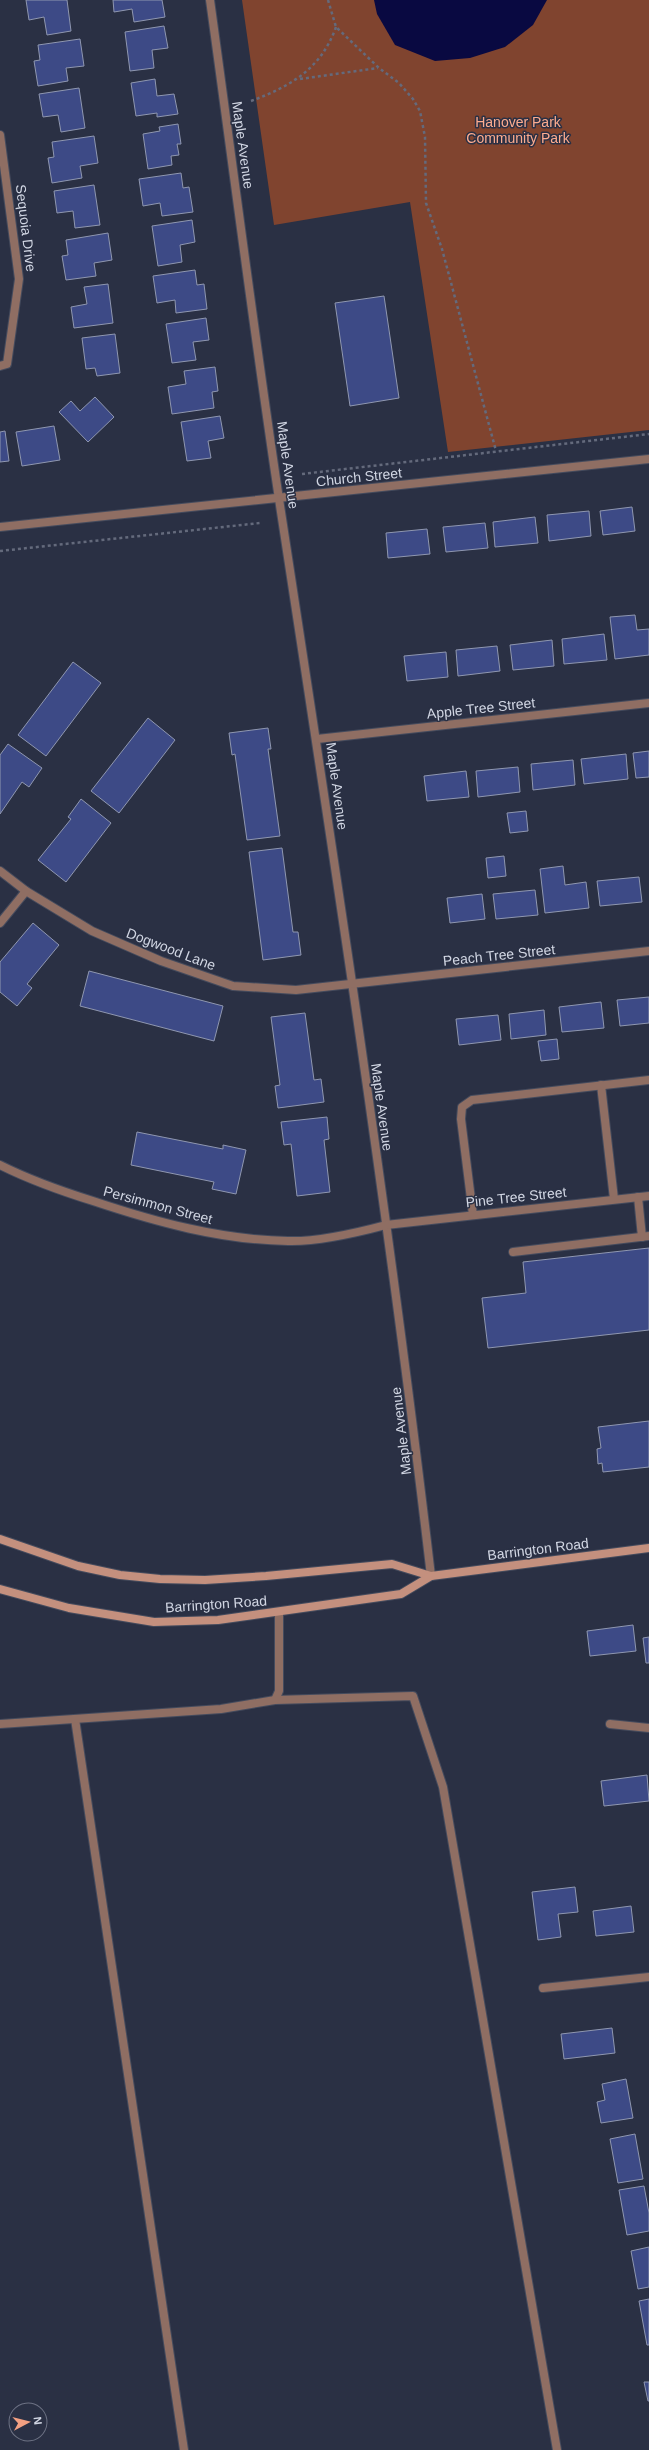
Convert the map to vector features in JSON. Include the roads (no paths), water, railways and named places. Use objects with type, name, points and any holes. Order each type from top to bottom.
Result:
[{"type":"main road","name":"Barrington Road","points":[[0,1539],[78,1566],[120,1575],[160,1579],[205,1580],[259,1577],[392,1564],[431,1576]]},
{"type":"main road","name":"Barrington Road","points":[[0,1589],[69,1608],[154,1622],[218,1620],[279,1613],[401,1594],[431,1576],[649,1548]]},
{"type":"street","name":"Maple Avenue","points":[[210,0],[279,498],[317,739],[408,1379],[431,1576]]},
{"type":"street","name":"Sequoia Drive","points":[[0,135],[19,279],[8,364],[0,366]]},
{"type":"street","name":"Church Street","points":[[0,527],[649,459]]},
{"type":"street","name":"Apple Tree Street","points":[[317,739],[649,703]]},
{"type":"street","name":"Dogwood Lane","points":[[0,871],[26,891],[92,931],[161,961],[233,986],[296,990],[352,984]]},
{"type":"street","points":[[0,923],[26,891]]},
{"type":"street","name":"Peach Tree Street","points":[[352,984],[649,951]]},
{"type":"street","points":[[473,1215],[462,1119],[462,1107],[472,1100],[649,1080]]},
{"type":"street","points":[[601,1086],[614,1199]]},
{"type":"street","name":"Persimmon Street","points":[[0,1165],[31,1181],[125,1212],[200,1232],[289,1241],[356,1233],[386,1225]]},
{"type":"street","name":"Pine Tree Street","points":[[386,1225],[649,1196]]},
{"type":"street","points":[[513,1252],[646,1237],[638,1197]]},
{"type":"street","points":[[275,1700],[279,1691],[279,1613]]},
{"type":"street","points":[[0,1724],[222,1709],[275,1700],[413,1696],[443,1787],[557,2450]]},
{"type":"street","points":[[75,1719],[184,2450]]},
{"type":"street","points":[[610,1724],[649,1728]]},
{"type":"street","points":[[543,1988],[649,1977]]},
{"type":"park label","name":"Hanover Park Community Park","points":[[518,130]]}]
